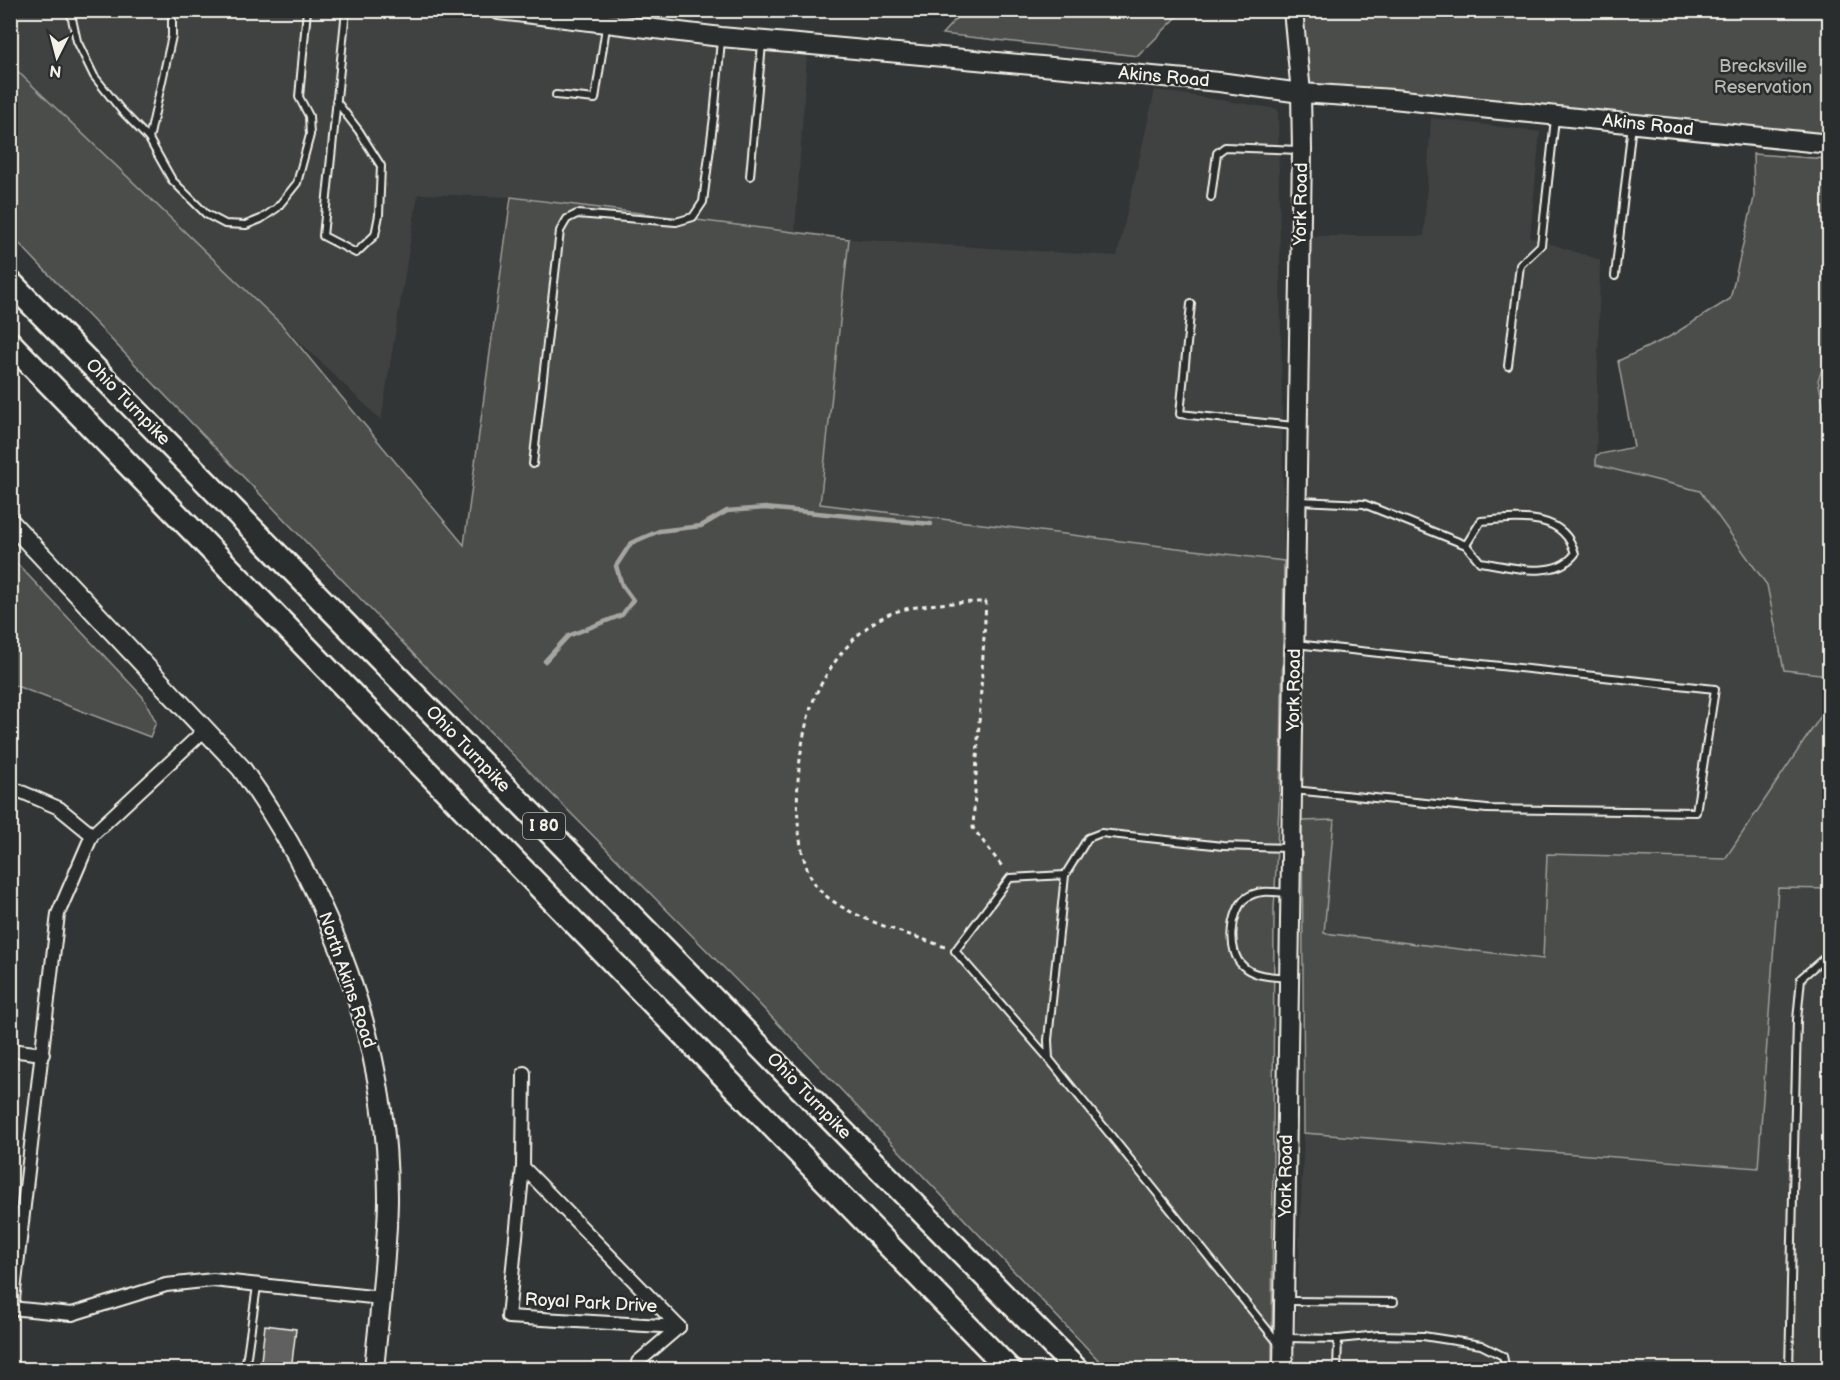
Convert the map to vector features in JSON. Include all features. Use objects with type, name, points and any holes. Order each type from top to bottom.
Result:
[{"type":"highway","name":"Ohio Turnpike","points":[[10,282],[1077,1370]]},
{"type":"highway","name":"I 80","points":[[10,343],[1010,1370]]},
{"type":"street","name":"Akins Road","points":[[499,10],[721,37],[1219,82],[1301,93],[1393,99],[1830,144]]},
{"type":"street","name":"York Road","points":[[1283,1370],[1302,150],[1301,93],[1293,10]]},
{"type":"street","name":"North Akins Road","points":[[10,522],[241,768],[272,812],[310,879],[338,944],[370,1043],[379,1096],[388,1202],[374,1370]]},
{"type":"street","points":[[206,729],[92,835],[58,914],[11,1308],[72,1314],[166,1285],[213,1280],[257,1287],[381,1298]]},
{"type":"street","points":[[10,787],[59,808],[92,835]]},
{"type":"street","points":[[10,1050],[43,1054]]},
{"type":"street","name":"Royal Park Drive","points":[[524,1073],[523,1167],[508,1317],[679,1327]]},
{"type":"street","name":"Royal Park Drive","points":[[523,1167],[679,1327]]},
{"type":"street","name":"Royal Park Drive","points":[[637,1370],[638,1362],[679,1327]]},
{"type":"lane","points":[[70,10],[77,41],[94,76],[121,110],[149,139],[172,180],[206,214],[225,224],[246,225],[261,219],[277,208],[297,183],[309,135],[309,116],[299,97],[307,10]]},
{"type":"lane","points":[[149,139],[172,36],[172,10]]},
{"type":"lane","points":[[336,101],[359,131],[381,166],[379,215],[375,235],[356,253],[323,236],[336,101],[346,10]]},
{"type":"lane","points":[[556,95],[595,99],[606,23]]},
{"type":"lane","points":[[533,464],[560,231],[567,219],[577,214],[676,222],[693,217],[703,202],[721,37]]},
{"type":"lane","points":[[750,176],[763,40]]},
{"type":"lane","points":[[1508,366],[1520,265],[1541,245],[1555,116]]},
{"type":"lane","points":[[1615,276],[1632,124]]},
{"type":"lane","points":[[1211,197],[1217,153],[1225,147],[1302,150]]},
{"type":"lane","points":[[1191,304],[1180,414],[1298,427]]},
{"type":"lane","points":[[1297,501],[1364,504],[1466,545],[1480,562],[1549,570],[1568,564],[1575,554],[1571,538],[1554,525],[1522,517],[1481,521],[1466,545]]},
{"type":"lane","points":[[1292,790],[1487,809],[1696,812],[1715,689],[1294,644]]},
{"type":"lane","points":[[1049,1059],[1048,1040],[1065,875],[1088,838],[1101,833],[1223,846],[1291,848]]},
{"type":"lane","points":[[1065,875],[1010,878],[955,951],[1049,1059],[1283,1343],[1398,1335],[1481,1345],[1503,1356],[1506,1370]]},
{"type":"lane","points":[[1289,978],[1256,974],[1242,966],[1234,953],[1237,909],[1246,898],[1262,891],[1290,893]]},
{"type":"lane","points":[[1789,1370],[1797,1020],[1801,978],[1826,953],[1830,953]]},
{"type":"lane","points":[[246,1370],[257,1287]]},
{"type":"lane","points":[[1284,1301],[1394,1302]]},
{"type":"lane","points":[[1337,1370],[1338,1339]]},
{"type":"path","points":[[955,951],[845,909],[818,888],[806,862],[797,820],[803,740],[819,687],[851,641],[884,616],[942,603],[986,602],[973,828],[1010,878]]},
{"type":"shaded area","points":[[10,11],[420,11],[654,34],[807,55],[795,232],[511,197],[418,194],[381,420],[11,64]]},
{"type":"shaded area","points":[[1155,90],[1278,109],[1284,561],[820,504],[849,239],[1117,256]]},
{"type":"shaded area","points":[[1431,118],[1540,132],[1530,237],[1600,260],[1596,465],[1700,491],[1767,585],[1784,669],[1829,675],[1829,704],[1725,859],[1547,855],[1543,959],[1324,933],[1334,820],[1302,821],[1311,236],[1424,236]]},
{"type":"shaded area","points":[[1829,352],[1829,436],[1817,380]]},
{"type":"shaded area","points":[[1778,888],[1829,889],[1829,1369],[1294,1370],[1304,1133],[1758,1168]]},
{"type":"green space","points":[[964,10],[1183,11],[1138,56],[942,34]]},
{"type":"green space","name":"Brecksville Reservation","points":[[1293,11],[1829,11],[1829,148],[1302,94]]},
{"type":"green space","points":[[10,64],[282,325],[464,545],[511,197],[849,239],[820,504],[1284,561],[1281,764],[1274,910],[1272,1369],[1107,1369],[744,988],[427,668],[11,235]]},
{"type":"green space","points":[[1753,154],[1829,159],[1829,352],[1818,380],[1830,436],[1829,675],[1784,670],[1767,585],[1700,491],[1596,465],[1596,455],[1634,447],[1618,361],[1669,337],[1730,299],[1754,198]]},
{"type":"green space","points":[[10,556],[143,697],[156,722],[150,737],[11,684]]},
{"type":"green space","points":[[1829,704],[1829,889],[1778,888],[1758,1168],[1304,1133],[1302,821],[1334,820],[1324,933],[1543,959],[1547,854],[1725,859]]},
{"type":"building","points":[[265,1325],[296,1329],[291,1370],[260,1370]]},
{"type":"waterway","points":[[545,661],[568,636],[622,615],[633,600],[622,585],[616,566],[631,543],[659,531],[701,526],[727,511],[765,508],[931,524]]}]
